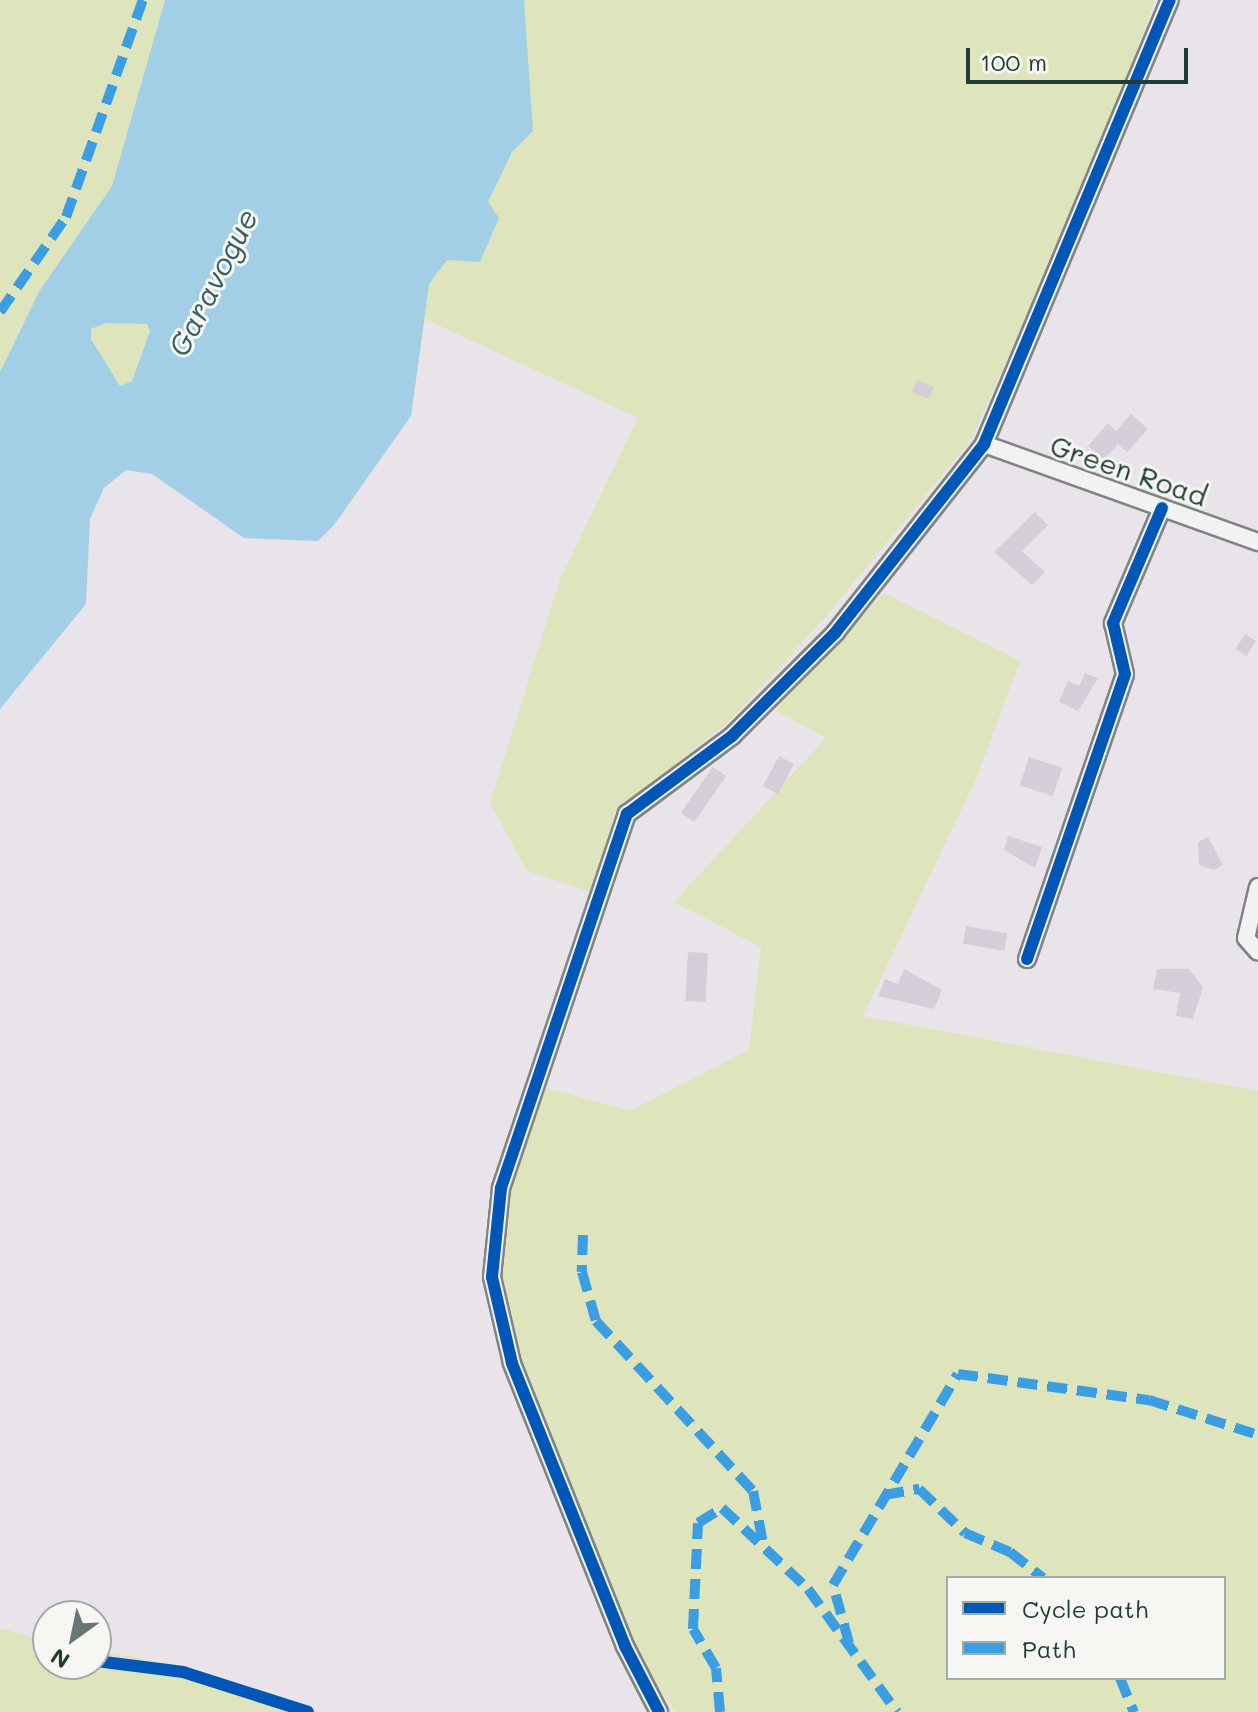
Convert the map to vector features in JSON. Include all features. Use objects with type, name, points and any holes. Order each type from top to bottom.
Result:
[{"type":"street","points":[[659,1712],[625,1646],[501,1324],[492,1277],[501,1188],[627,814],[732,736],[835,633],[984,444],[1170,0]]},
{"type":"street","name":"Green Road","points":[[984,444],[1258,542]]},
{"type":"street","points":[[1027,959],[1125,674],[1113,623],[1162,508]]},
{"type":"street","points":[[1258,887],[1246,938],[1258,952]]},
{"type":"green space","points":[[0,0],[165,0],[112,186],[40,290],[0,372]]},
{"type":"green space","points":[[448,0],[1155,0],[1101,150],[971,440],[823,620],[727,723],[616,811],[590,892],[527,871],[490,803],[560,579],[638,418],[425,319],[411,416],[322,258]]},
{"type":"green space","points":[[106,323],[147,324],[150,331],[132,381],[120,386],[91,339],[91,329]]},
{"type":"green space","points":[[884,593],[1020,661],[977,777],[863,1016],[1258,1091],[1258,1712],[675,1712],[605,1609],[496,1297],[504,1194],[543,1087],[630,1111],[749,1050],[761,947],[674,902],[826,738],[775,710]]},
{"type":"green space","points":[[0,1628],[32,1637],[32,1680],[112,1680],[112,1654],[169,1663],[317,1712],[0,1712]]},
{"type":"water","name":"Garavogue","points":[[165,0],[524,0],[533,131],[512,152],[488,202],[499,218],[480,262],[447,260],[429,284],[411,416],[334,525],[318,541],[244,538],[152,474],[126,470],[104,488],[90,519],[86,604],[0,709],[0,372],[40,290],[112,186]],"holes":[[[106,323],[147,324],[150,331],[132,381],[120,386],[91,339],[91,329]]]},
{"type":"building","points":[[917,380],[934,387],[929,399],[912,392]]},
{"type":"building","points":[[1131,414],[1148,429],[1127,452],[1118,444],[1104,460],[1088,446],[1108,423],[1116,431]]},
{"type":"building","points":[[1035,512],[1048,525],[1022,551],[1045,572],[1032,585],[994,552]]},
{"type":"building","points":[[1245,634],[1256,641],[1246,656],[1235,649]]},
{"type":"building","points":[[1085,673],[1098,678],[1078,711],[1059,702],[1068,681],[1079,686]]},
{"type":"building","points":[[779,756],[794,764],[778,794],[763,786]]},
{"type":"building","points":[[1029,757],[1062,768],[1053,796],[1020,786]]},
{"type":"building","points":[[713,767],[726,776],[694,822],[681,813]]},
{"type":"building","points":[[1008,836],[1042,847],[1035,868],[1004,850]]},
{"type":"building","points":[[1208,837],[1223,865],[1214,870],[1199,865],[1198,842]]},
{"type":"building","points":[[966,926],[1007,933],[1004,951],[963,944]]},
{"type":"building","points":[[688,952],[708,953],[705,1002],[685,1001]]},
{"type":"building","points":[[904,969],[942,990],[934,1009],[878,996],[885,979],[898,984]]},
{"type":"building","points":[[1157,969],[1189,969],[1203,987],[1193,1019],[1176,1016],[1180,993],[1153,989]]},
{"type":"marked path","points":[[0,312],[66,217],[143,0]]},
{"type":"marked path","points":[[583,1235],[582,1272],[596,1321],[753,1491],[764,1548]]},
{"type":"marked path","points":[[849,1643],[833,1585],[958,1374],[1149,1400],[1258,1435]]},
{"type":"marked path","points":[[884,1495],[919,1489],[965,1533],[1010,1552],[1040,1576]]},
{"type":"marked path","points":[[720,1712],[716,1668],[693,1629],[698,1523],[722,1508],[808,1589],[897,1712]]},
{"type":"marked path","points":[[1121,1680],[1134,1712]]},
{"type":"cycle path","points":[[659,1712],[625,1646],[512,1363],[492,1277],[501,1188],[627,814],[732,736],[835,633],[984,444],[1170,0]]},
{"type":"cycle path","points":[[1027,959],[1125,674],[1113,623],[1162,508]]},
{"type":"cycle path","points":[[112,1663],[183,1672],[308,1712]]}]
